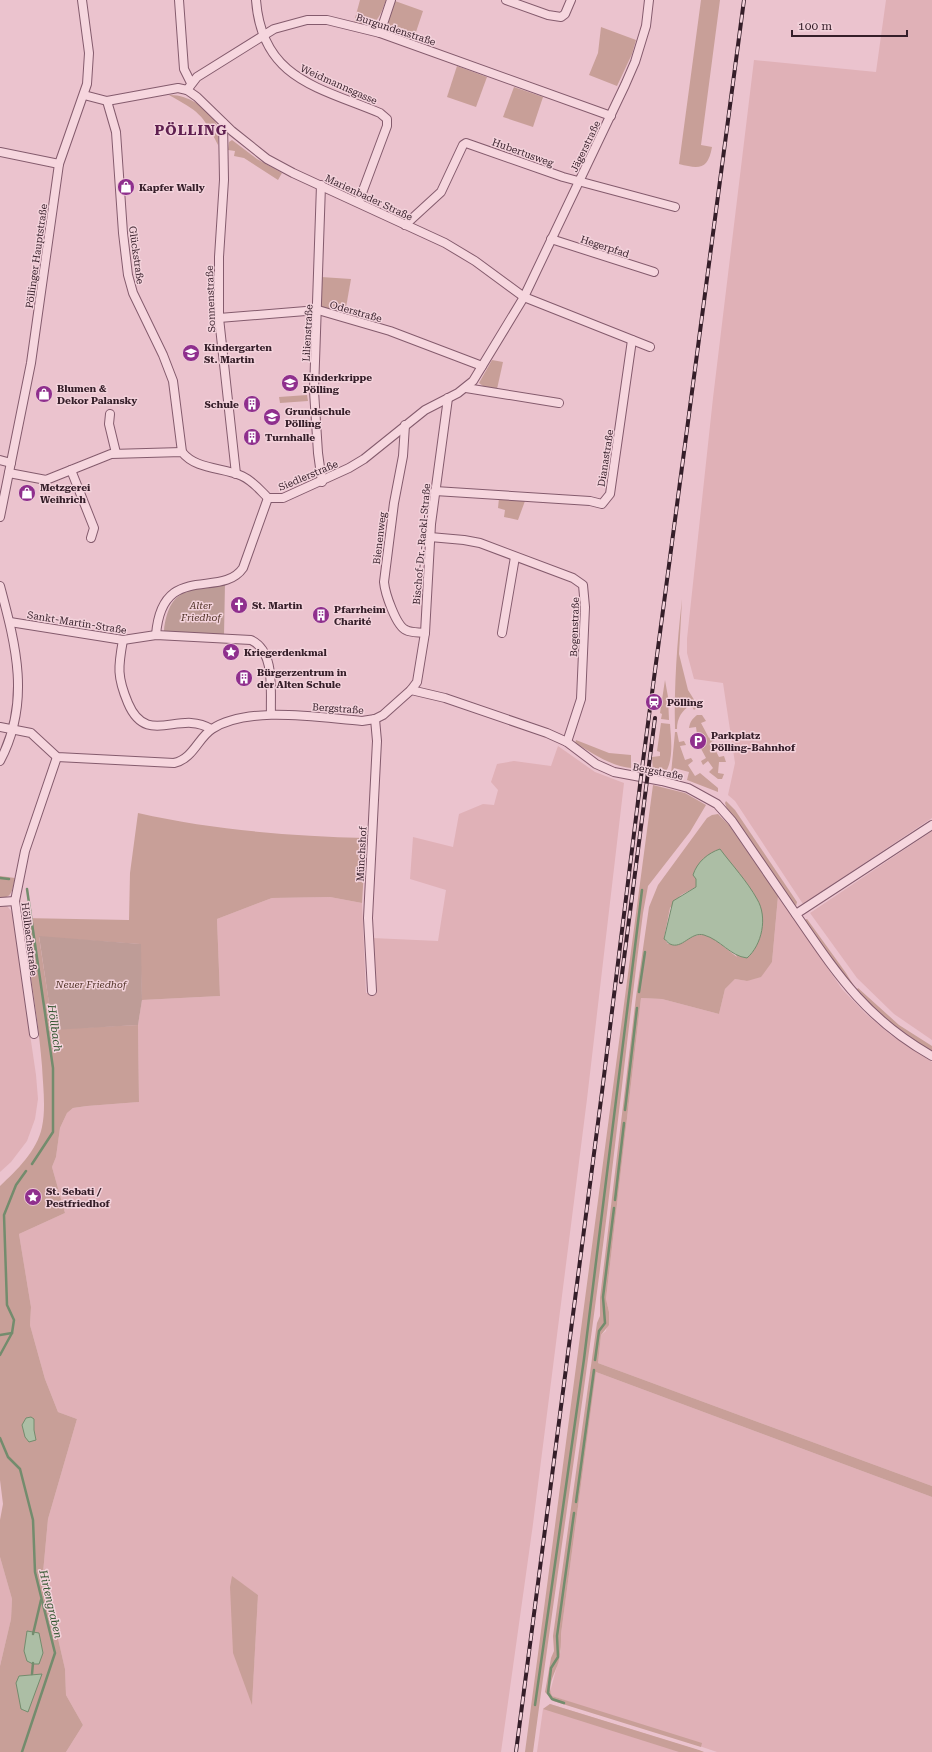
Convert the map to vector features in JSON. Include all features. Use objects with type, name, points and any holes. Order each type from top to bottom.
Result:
[{"type":"street","name":"Pöllinger Hauptstraße","points":[[0,517],[31,363],[59,164],[84,95],[89,71],[89,53],[82,0]]},
{"type":"street","points":[[84,95],[107,101],[189,86],[184,69],[179,0]]},
{"type":"street","points":[[256,0],[262,35]]},
{"type":"street","points":[[380,33],[390,0]]},
{"type":"street","points":[[506,0],[555,17],[565,14],[571,0]]},
{"type":"street","name":"Jägerstraße","points":[[524,297],[611,116],[635,62],[646,26],[649,0]]},
{"type":"street","name":"Burgundenstraße","points":[[189,86],[262,35],[285,25],[308,20],[342,23],[380,33],[611,116]]},
{"type":"street","name":"Weidmannsgasse","points":[[262,35],[278,61],[289,72],[303,81],[380,113],[387,120],[387,126],[358,201]]},
{"type":"street","name":"Marienbader Straße","points":[[189,86],[223,123],[258,153],[461,252],[524,297],[650,347]]},
{"type":"street","name":"Glückstraße","points":[[107,101],[116,132],[123,233],[128,275],[133,293],[163,355],[173,382],[182,452]]},
{"type":"street","name":"Sonnenstraße","points":[[223,123],[224,180],[219,257],[219,318],[236,474]]},
{"type":"street","name":"Hubertusweg","points":[[405,224],[441,192],[463,146],[466,143],[579,182],[675,208]]},
{"type":"street","points":[[0,152],[59,164]]},
{"type":"street","name":"Lilienstraße","points":[[321,185],[318,310],[314,391],[316,439],[322,482]]},
{"type":"street","name":"Hegerpfad","points":[[551,239],[654,272]]},
{"type":"street","name":"Siedlerstraße","points":[[182,452],[186,457],[197,463],[236,474],[252,482],[268,498],[284,498],[322,482],[364,459],[425,410],[466,388],[473,381],[524,297]]},
{"type":"street","name":"Oderstraße","points":[[219,318],[318,310],[390,331],[482,366]]},
{"type":"street","name":"Dianastraße","points":[[435,491],[590,501],[602,504],[610,494],[632,340]]},
{"type":"street","points":[[466,388],[560,403]]},
{"type":"street","name":"Bischof-Dr.-Rackl-Straße","points":[[411,690],[417,682],[419,674],[425,633],[430,537],[448,398]]},
{"type":"street","points":[[110,414],[109,424],[116,453]]},
{"type":"street","name":"Bienenweg","points":[[405,425],[403,456],[394,503],[384,582],[390,605],[402,627],[407,631],[425,633]]},
{"type":"street","points":[[9,473],[46,480],[98,458],[116,453],[182,452]]},
{"type":"street","points":[[0,460],[11,463]]},
{"type":"street","points":[[71,470],[94,528],[91,538]]},
{"type":"street","points":[[156,635],[156,627],[163,607],[172,594],[187,587],[226,580],[239,574],[243,568],[268,498]]},
{"type":"street","name":"Bogenstraße","points":[[430,537],[480,543],[573,578],[583,585],[585,607],[581,699],[567,742]]},
{"type":"street","points":[[502,633],[515,557]]},
{"type":"street","points":[[0,586],[16,651],[18,677],[13,729],[0,761]]},
{"type":"street","name":"Sankt-Martin-Straße","points":[[10,622],[123,640],[156,635],[254,641],[263,650],[268,661],[271,714]]},
{"type":"street","points":[[123,640],[118,670],[119,682],[132,712],[138,721],[146,725],[155,726],[194,722],[211,729]]},
{"type":"street","name":"Bergstraße","points":[[57,757],[174,763],[186,758],[211,729],[229,722],[271,714],[362,721],[375,719],[384,715],[411,690],[445,698],[493,713],[567,742],[607,770],[677,784],[705,796],[724,810],[817,947],[851,992],[888,1027],[932,1056]]},
{"type":"street","name":"Münchshof","points":[[372,991],[368,918],[377,741],[375,719]]},
{"type":"street","points":[[0,727],[31,734],[57,757]]},
{"type":"street","name":"Höllbachstraße","points":[[34,1034],[15,900],[27,844],[57,757]]},
{"type":"street","points":[[796,914],[932,825]]},
{"type":"street","points":[[0,902],[15,900]]},
{"type":"shaded area","points":[[360,0],[386,0],[376,21],[367,24],[354,22]]},
{"type":"shaded area","points":[[701,0],[720,0],[701,145],[712,147],[708,160],[705,164],[702,166],[692,167],[679,164]]},
{"type":"shaded area","points":[[886,0],[932,0],[932,818],[803,904],[735,801],[728,795],[735,763],[723,683],[694,679],[687,653],[687,639],[713,398],[754,60],[876,72]]},
{"type":"shaded area","points":[[395,1],[423,11],[413,41],[393,33],[389,29],[388,20]]},
{"type":"shaded area","points":[[601,27],[636,40],[632,54],[617,86],[589,75],[598,53]]},
{"type":"shaded area","points":[[457,66],[487,77],[476,107],[447,97]]},
{"type":"shaded area","points":[[514,87],[543,97],[533,127],[503,117]]},
{"type":"shaded area","points":[[169,95],[176,95],[189,99],[208,112],[217,125],[218,145],[208,126],[199,114]]},
{"type":"shaded area","points":[[232,140],[257,159],[282,173],[278,180],[244,158],[234,156],[235,151],[228,150],[229,142]]},
{"type":"shaded area","points":[[321,277],[351,279],[345,313],[321,308]]},
{"type":"shaded area","points":[[492,360],[503,362],[497,389],[483,386],[479,383]]},
{"type":"shaded area","points":[[307,395],[308,401],[280,403],[279,397]]},
{"type":"shaded area","points":[[499,498],[525,501],[518,520],[504,517],[505,510],[498,508]]},
{"type":"shaded area","points":[[682,599],[679,654],[688,690],[698,706],[694,710],[691,705],[685,709],[679,718],[677,729],[675,729],[676,664]]},
{"type":"shaded area","points":[[665,680],[668,697],[669,720],[661,719],[662,714],[660,713]]},
{"type":"shaded area","points":[[697,715],[702,715],[706,721],[701,723],[709,738],[714,736],[716,739],[711,742],[719,757],[724,756],[726,762],[719,762],[718,773],[724,774],[722,779],[718,779],[709,772],[713,768],[708,761],[703,765],[701,761],[706,758],[699,745],[693,747],[692,743],[698,741],[696,727],[689,728],[690,724]]},
{"type":"shaded area","points":[[661,723],[670,724],[671,756],[665,773],[653,771],[652,757],[660,756],[660,752],[657,751]]},
{"type":"shaded area","points":[[675,732],[677,732],[679,742],[684,741],[686,745],[680,746],[685,760],[691,758],[693,761],[688,765],[695,776],[700,773],[718,788],[718,792],[687,780],[689,772],[674,768],[671,774]]},
{"type":"shaded area","points":[[576,740],[609,753],[631,755],[631,768],[616,765],[602,758],[575,743]]},
{"type":"shaded area","points":[[558,746],[595,772],[624,783],[587,1099],[533,1524],[501,1752],[66,1752],[83,1725],[66,1695],[65,1669],[43,1573],[48,1519],[77,1419],[58,1412],[45,1379],[30,1325],[31,1307],[19,1234],[65,1213],[52,1167],[56,1157],[60,1128],[67,1113],[73,1108],[139,1102],[138,1025],[142,1000],[220,996],[217,919],[272,898],[330,897],[362,903],[366,993],[376,993],[372,938],[438,941],[446,890],[410,879],[413,837],[453,847],[459,814],[483,804],[494,805],[498,790],[491,782],[497,764],[514,761],[551,766]],"holes":[[[232,1577],[258,1595],[252,1703]]]},
{"type":"shaded area","points":[[653,785],[685,793],[706,805],[690,832],[648,886],[638,950],[607,1213],[533,1752],[525,1752]]},
{"type":"shaded area","points":[[726,801],[735,810],[797,902],[796,906],[793,905],[727,809],[725,803]]},
{"type":"shaded area","points":[[138,813],[223,828],[308,836],[366,838],[362,903],[330,897],[272,898],[217,919],[220,996],[142,1000],[140,944],[39,937],[53,1029],[138,1025],[139,1102],[73,1108],[67,1113],[60,1128],[56,1157],[52,1167],[65,1213],[19,1234],[31,1307],[30,1325],[45,1379],[58,1412],[77,1419],[48,1519],[43,1573],[65,1669],[66,1695],[83,1725],[66,1752],[0,1752],[0,1666],[11,1619],[12,1599],[0,1557],[0,1520],[3,1504],[0,1480],[0,1186],[26,1160],[36,1144],[42,1127],[44,1112],[36,1011],[22,918],[129,920],[130,873]]},
{"type":"shaded area","points":[[718,814],[729,825],[778,896],[772,962],[761,977],[747,981],[735,979],[725,989],[719,1014],[662,999],[641,998],[606,1299],[609,1312],[609,1325],[601,1335],[598,1363],[932,1486],[932,1497],[596,1372],[561,1634],[560,1653],[558,1664],[552,1678],[550,1692],[552,1696],[702,1743],[701,1747],[553,1701],[545,1692],[551,1658],[554,1651],[553,1636],[597,1323],[600,1316],[600,1298],[636,997],[649,907],[658,885],[707,818]],"holes":[[[696,879],[737,957],[714,939],[703,934],[690,937],[682,943],[668,944],[664,938],[670,908],[681,895],[696,887]]]},
{"type":"shaded area","points":[[932,831],[932,1040],[894,1014],[857,978],[810,913]]},
{"type":"shaded area","points":[[720,849],[749,886],[757,899],[762,914],[763,922],[760,938],[747,958],[741,957],[730,951],[716,940],[704,935],[699,934],[679,945],[669,944],[664,939],[673,901],[696,887],[696,879],[693,875],[697,866],[711,853]]},
{"type":"shaded area","points":[[0,876],[15,878],[10,895],[0,899]]},
{"type":"shaded area","points":[[778,896],[842,989],[866,1014],[891,1035],[932,1062],[932,1486],[598,1363],[601,1335],[606,1331],[609,1312],[606,1299],[641,998],[662,999],[719,1014],[725,989],[735,979],[747,981],[772,962]]},
{"type":"shaded area","points":[[0,906],[7,906],[12,912],[36,1075],[38,1099],[35,1119],[27,1141],[11,1162],[0,1172]]},
{"type":"shaded area","points":[[807,919],[854,986],[852,987],[804,920]]},
{"type":"shaded area","points":[[858,988],[899,1025],[932,1046],[932,1054],[894,1028],[855,992]]},
{"type":"shaded area","points":[[596,1372],[932,1497],[932,1752],[717,1752],[552,1696],[550,1692],[561,1651],[561,1634]]},
{"type":"shaded area","points":[[31,1417],[34,1419],[36,1440],[29,1442],[25,1437],[22,1425],[26,1418]]},
{"type":"shaded area","points":[[0,1557],[12,1599],[11,1619],[0,1666]]},
{"type":"shaded area","points":[[232,1576],[258,1595],[252,1705],[233,1653],[230,1587]]},
{"type":"shaded area","points":[[27,1631],[39,1633],[43,1653],[39,1664],[33,1664],[27,1661],[24,1651]]},
{"type":"shaded area","points":[[42,1674],[28,1712],[21,1709],[16,1683],[19,1676]]},
{"type":"shaded area","points":[[550,1704],[704,1752],[537,1752],[543,1709]]},
{"type":"shaded area","points":[[550,1704],[704,1752],[679,1752],[543,1709]]},
{"type":"green space","name":"Alter Friedhof","points":[[225,583],[224,636],[164,631],[170,606],[182,594],[201,587]]},
{"type":"green space","name":"Neuer Friedhof","points":[[39,936],[141,944],[142,1000],[138,1025],[53,1030]]},
{"type":"waterway","name":"Höllbach","points":[[0,878],[9,879]]},
{"type":"waterway","name":"Höllbach","points":[[27,889],[53,1068],[53,1132],[32,1164]]},
{"type":"waterway","points":[[535,1705],[584,1359],[642,890]]},
{"type":"waterway","points":[[639,992],[645,952]]},
{"type":"waterway","points":[[625,1110],[637,1008]]},
{"type":"waterway","points":[[615,1200],[624,1123]]},
{"type":"waterway","name":"Höllbach","points":[[0,1355],[12,1333],[14,1320],[7,1305],[4,1215],[16,1185],[26,1171]]},
{"type":"waterway","points":[[595,1360],[599,1331],[605,1323],[603,1297],[614,1208]]},
{"type":"waterway","points":[[0,1335],[12,1333]]},
{"type":"waterway","points":[[576,1502],[594,1370]]},
{"type":"waterway","name":"Hirtengraben","points":[[0,1438],[8,1457],[20,1469],[33,1520],[35,1572],[55,1653],[22,1752]]},
{"type":"waterway","points":[[564,1703],[552,1699],[548,1693],[551,1668],[558,1657],[557,1636],[574,1513]]},
{"type":"waterway","points":[[33,1634],[41,1600]]},
{"type":"waterway","points":[[32,1674],[33,1663]]},
{"type":"railway","points":[[516,1752],[602,1092],[643,761],[744,0]]},
{"type":"railway","points":[[621,982],[655,718]]},
{"type":"place","name":"Kapfer Wally","points":[[126,187]]},
{"type":"place","name":"Kindergarten St. Martin","points":[[191,353]]},
{"type":"place","name":"Kinderkrippe Pölling","points":[[290,383]]},
{"type":"place","name":"Blumen & Dekor Palansky","points":[[44,394]]},
{"type":"place","name":"Schule","points":[[252,404]]},
{"type":"place","name":"Grundschule Pölling","points":[[272,417]]},
{"type":"place","name":"Turnhalle","points":[[252,437]]},
{"type":"place","name":"Metzgerei Weihrich","points":[[27,493]]},
{"type":"place","name":"St. Martin","points":[[239,605]]},
{"type":"place","name":"Pfarrheim Charité","points":[[321,615]]},
{"type":"place","name":"Kriegerdenkmal","points":[[231,652]]},
{"type":"place","name":"Bürgerzentrum in der Alten Schule","points":[[244,678]]},
{"type":"place","name":"Pölling","points":[[654,702]]},
{"type":"place","name":"Parkplatz Pölling-Bahnhof","points":[[698,741]]},
{"type":"place","name":"St. Sebati / Pestfriedhof","points":[[33,1197]]},
{"type":"district","name":"PÖLLING","points":[[191,130]]}]
